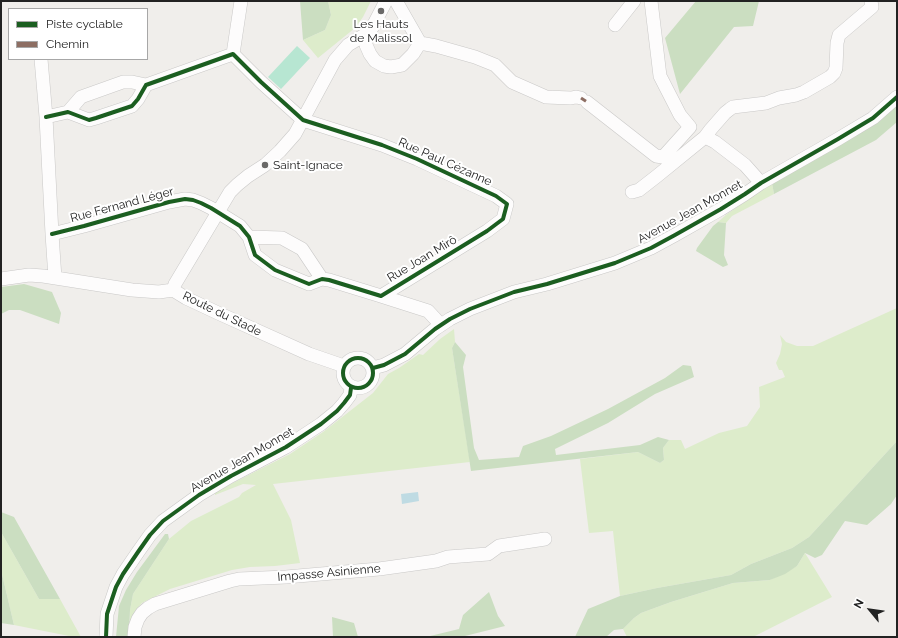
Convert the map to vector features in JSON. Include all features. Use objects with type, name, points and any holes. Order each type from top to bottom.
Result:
[{"type":"street","points":[[234,54],[241,1]]},
{"type":"street","points":[[173,290],[175,284],[230,192],[248,176],[265,165],[295,134],[336,60],[348,45],[366,34],[372,28],[386,1]]},
{"type":"street","points":[[396,1],[420,43],[475,57],[495,65],[512,82],[546,97],[576,97],[584,100],[656,156],[663,157],[690,127],[680,115],[660,76],[651,1]]},
{"type":"street","points":[[615,25],[633,1]]},
{"type":"street","points":[[632,192],[639,190],[706,137],[715,124],[733,107],[766,103],[779,98],[796,95],[830,77],[836,68],[837,43],[839,35],[872,7],[871,1]]},
{"type":"street","points":[[366,34],[366,45],[370,54],[374,61],[384,66],[391,67],[402,65],[414,54],[420,43]]},
{"type":"street","points":[[68,112],[81,97],[116,84],[132,82],[146,85],[234,54]]},
{"type":"street","points":[[234,54],[261,82],[303,120]]},
{"type":"street","points":[[41,60],[46,117],[55,278]]},
{"type":"street","points":[[46,117],[68,112],[89,120],[132,106],[146,85]]},
{"type":"street","name":"Avenue Jean Monnet","points":[[373,368],[384,365],[405,354],[441,325],[470,309],[514,292],[547,284],[615,263],[651,248],[721,209],[761,182],[873,118],[897,97]]},
{"type":"street","name":"Rue Paul Cézanne","points":[[303,120],[382,145],[417,159],[496,196],[507,204]]},
{"type":"street","points":[[706,137],[745,165],[761,182]]},
{"type":"street","name":"Rue Fernand Léger","points":[[52,234],[185,199],[201,203],[218,212]]},
{"type":"street","name":"Rue Joan Mirô","points":[[381,296],[488,231],[503,219],[507,204]]},
{"type":"street","name":"Rue Joan Mirô","points":[[218,212],[240,226],[249,237],[255,255],[275,270],[309,284],[322,279],[342,283],[424,309],[428,311],[441,325]]},
{"type":"street","points":[[249,237],[282,238],[302,249],[322,279]]},
{"type":"street","name":"Route du Stade","points":[[1,279],[29,275],[132,290],[159,292],[173,290],[186,298],[309,354],[344,366]]},
{"type":"street","points":[[359,357],[368,361],[373,368],[373,377],[369,385],[360,389],[351,388],[343,378],[342,374],[344,366],[350,359],[359,357]]},
{"type":"street","name":"Avenue Jean Monnet","points":[[106,637],[107,614],[116,587],[123,574],[150,535],[163,521],[199,495],[286,447],[321,424],[344,403],[350,395],[351,388]]},
{"type":"street","name":"Impasse Asinienne","points":[[134,637],[135,627],[138,620],[142,613],[148,608],[155,604],[230,581],[239,579],[379,570],[436,561],[448,557],[488,554],[499,546],[545,539]]},
{"type":"green space","points":[[300,1],[328,1],[331,15],[325,30],[303,40]]},
{"type":"green space","points":[[328,1],[371,1],[363,17],[355,28],[318,58],[303,40],[325,30],[331,15]]},
{"type":"green space","points":[[696,1],[759,1],[753,26],[734,27],[680,94],[665,38]]},
{"type":"green space","points":[[297,46],[310,58],[281,89],[268,77]]},
{"type":"green space","points":[[895,105],[897,106],[897,122],[876,140],[774,194],[772,183]]},
{"type":"green space","points":[[772,183],[774,194],[732,216],[726,223],[718,222],[727,214]]},
{"type":"green space","points":[[718,222],[726,223],[724,255],[728,265],[723,267],[696,251],[713,226]]},
{"type":"green space","points":[[24,284],[52,292],[61,313],[59,324],[20,310],[9,310],[1,314],[1,287]]},
{"type":"green space","points":[[897,308],[897,441],[809,537],[792,548],[751,564],[731,575],[620,596],[613,531],[589,533],[580,459],[638,452],[660,463],[664,460],[663,448],[669,440],[681,440],[685,449],[719,433],[747,426],[760,407],[759,387],[785,377],[782,370],[779,370],[776,363],[782,344],[780,335],[786,342],[797,346],[813,346]]},
{"type":"green space","points":[[454,329],[455,342],[452,348],[470,462],[273,484],[291,520],[300,563],[232,570],[170,589],[142,603],[135,611],[130,624],[130,610],[133,594],[169,539],[191,521],[239,497],[242,493],[256,485],[243,484],[215,495],[215,492],[290,454],[323,432],[373,393],[388,374],[419,354],[423,355],[440,339]]},
{"type":"green space","points":[[455,342],[466,355],[463,367],[474,448],[479,460],[519,457],[523,446],[551,436],[608,409],[665,378],[683,365],[691,366],[694,377],[655,394],[608,423],[555,449],[556,455],[640,445],[658,437],[669,440],[663,448],[664,460],[660,463],[638,452],[471,471],[452,348]]},
{"type":"green space","points":[[897,441],[897,495],[891,504],[867,525],[845,521],[822,555],[815,558],[805,553],[797,566],[785,574],[770,580],[733,583],[641,613],[623,629],[614,630],[606,637],[575,637],[588,609],[620,596],[731,575],[751,564],[792,548],[809,537]]},
{"type":"green space","points":[[1,512],[14,517],[60,599],[39,599],[1,532]]},
{"type":"green space","points":[[1,532],[39,599],[60,599],[81,637],[74,637],[14,625],[1,570]]},
{"type":"green space","points":[[165,534],[168,534],[169,539],[133,594],[130,610],[129,637],[116,637],[119,606],[126,590],[137,572]]},
{"type":"green space","points":[[805,553],[832,597],[753,637],[627,637],[623,629],[641,613],[671,602],[733,583],[770,580],[797,566]]},
{"type":"green space","points":[[1,570],[14,625],[1,623]]},
{"type":"green space","points":[[489,592],[498,616],[505,626],[461,637],[426,637],[459,629],[463,615]]},
{"type":"green space","points":[[332,617],[354,623],[358,637],[333,637]]},
{"type":"water","points":[[418,492],[419,501],[402,504],[401,494]]},
{"type":"marked path","points":[[581,98],[587,102]]},
{"type":"cycle path","points":[[46,117],[68,112],[89,120],[132,106],[146,85],[233,54],[303,120],[382,145],[417,159],[496,196],[507,204],[503,219],[487,231],[381,296],[329,280],[322,279],[309,284],[275,270],[255,255],[249,237],[240,226],[211,208],[193,200],[185,199],[169,202],[52,234]]},
{"type":"cycle path","points":[[373,368],[384,365],[405,354],[435,329],[450,319],[470,309],[514,292],[547,284],[615,263],[651,248],[721,209],[761,183],[873,118],[897,97]]},
{"type":"cycle path","points":[[358,358],[369,362],[373,373],[369,384],[358,388],[347,384],[343,373],[347,362],[358,358]]},
{"type":"cycle path","points":[[106,637],[107,614],[116,587],[123,574],[150,535],[163,521],[199,495],[286,447],[321,424],[344,403],[350,395],[351,388]]},
{"type":"place","name":"Les Hauts de Malissol","points":[[381,11]]},
{"type":"place","name":"Saint-Ignace","points":[[265,165]]}]
